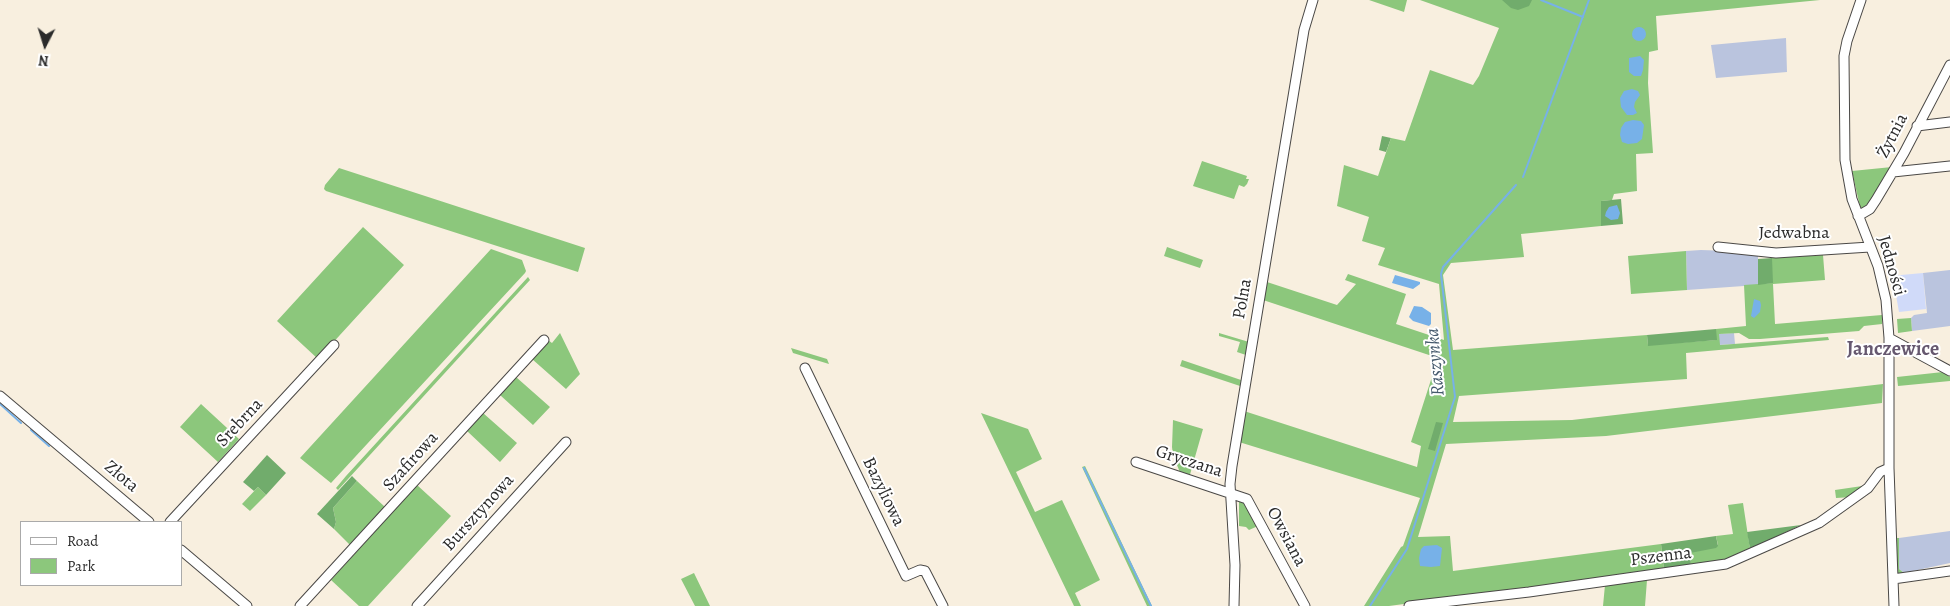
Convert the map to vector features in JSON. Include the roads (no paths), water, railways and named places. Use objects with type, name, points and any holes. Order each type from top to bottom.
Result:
[{"type":"street","name":"Polna","points":[[1234,606],[1235,565],[1231,477],[1240,412],[1304,30],[1313,0]]},
{"type":"street","name":"Jedności","points":[[1861,0],[1846,41],[1844,60],[1845,160],[1851,194],[1881,277],[1886,300],[1889,338],[1889,468],[1894,606]]},
{"type":"street","name":"Żytnia","points":[[1858,216],[1870,209],[1893,172],[1950,65]]},
{"type":"street","points":[[1917,126],[1950,122]]},
{"type":"street","points":[[1893,172],[1950,166]]},
{"type":"street","name":"Jedwabna","points":[[1718,248],[1776,253],[1870,247]]},
{"type":"street","points":[[1889,338],[1950,371]]},
{"type":"street","name":"Szafirowa","points":[[300,606],[544,340]]},
{"type":"street","name":"Srebrna","points":[[171,521],[334,346]]},
{"type":"street","name":"Bazyliowa","points":[[805,368],[906,576],[920,570],[925,571],[943,606]]},
{"type":"street","name":"Złota","points":[[0,396],[148,521]]},
{"type":"street","name":"Bursztynowa","points":[[417,606],[566,442]]},
{"type":"street","name":"Gryczana","points":[[1136,462],[1231,492]]},
{"type":"street","name":"Pszenna","points":[[1409,606],[1529,592],[1726,564],[1819,523],[1868,488],[1880,472],[1889,468]]},
{"type":"street","name":"Owsiana","points":[[1231,492],[1245,497],[1250,502],[1305,606]]},
{"type":"street","points":[[182,551],[246,606]]},
{"type":"street","points":[[1893,579],[1950,570]]},
{"type":"water","points":[[1639,27],[1644,29],[1646,34],[1644,39],[1639,41],[1634,39],[1632,34],[1634,29]]},
{"type":"water","points":[[1640,56],[1644,60],[1643,70],[1641,76],[1634,76],[1629,72],[1629,58]]},
{"type":"water","points":[[1632,89],[1638,91],[1640,95],[1634,107],[1637,113],[1627,115],[1621,107],[1620,98],[1624,91]]},
{"type":"water","points":[[1641,121],[1644,125],[1642,139],[1637,143],[1628,144],[1622,142],[1621,128],[1625,122]]},
{"type":"water","points":[[1617,205],[1620,213],[1618,219],[1611,220],[1605,216],[1609,207]]},
{"type":"water","points":[[1395,275],[1420,282],[1420,284],[1413,289],[1392,283]]},
{"type":"water","points":[[1754,299],[1760,301],[1761,305],[1760,312],[1754,318],[1751,316]]},
{"type":"water","points":[[1414,306],[1422,307],[1431,313],[1431,324],[1429,326],[1413,321],[1409,317]]},
{"type":"water","points":[[1437,545],[1442,548],[1440,566],[1420,566],[1421,549],[1424,546]]},
{"type":"waterway","points":[[1541,0],[1583,17]]},
{"type":"waterway","name":"Raszynka","points":[[1523,177],[1589,0]]},
{"type":"waterway","name":"Raszynka","points":[[1370,606],[1407,549],[1455,397],[1441,274],[1443,267],[1516,185]]},
{"type":"waterway","points":[[0,404],[21,423]]},
{"type":"waterway","points":[[31,430],[49,446]]},
{"type":"waterway","points":[[1084,468],[1151,606]]},
{"type":"district","name":"Janczewice","points":[[1893,350]]}]
